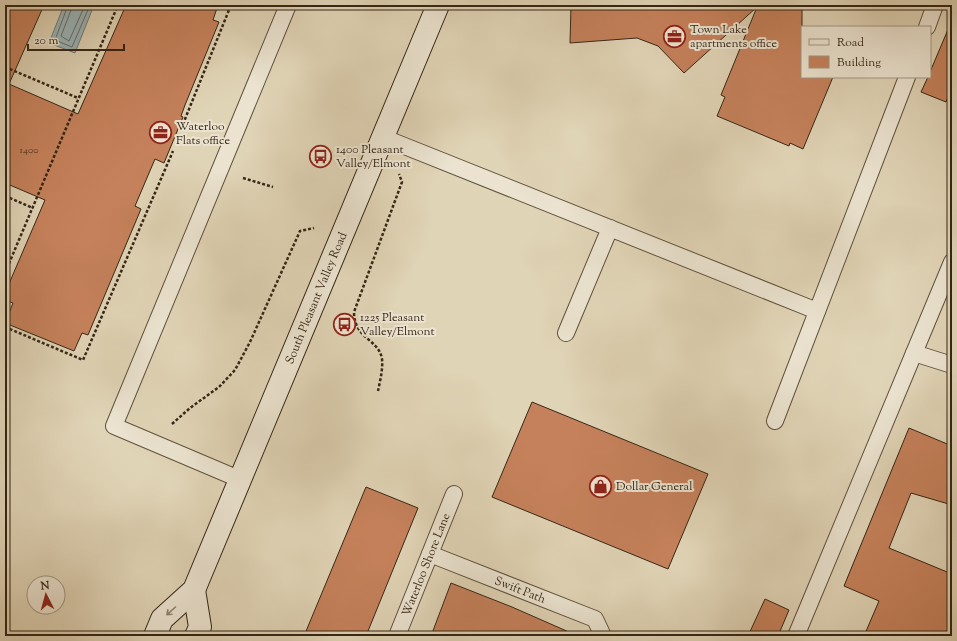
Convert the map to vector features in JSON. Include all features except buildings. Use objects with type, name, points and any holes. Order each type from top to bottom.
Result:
[{"type":"main road","name":"South Pleasant Valley Road","points":[[155,636],[162,619],[194,590],[438,5]]},
{"type":"main road","points":[[194,590],[200,627],[196,636]]},
{"type":"lane","points":[[239,479],[114,426],[288,5]]},
{"type":"lane","points":[[927,26],[935,5]]},
{"type":"lane","points":[[775,421],[907,78]]},
{"type":"lane","points":[[382,137],[817,311]]},
{"type":"lane","points":[[566,333],[610,228]]},
{"type":"lane","points":[[796,636],[952,262]]},
{"type":"lane","points":[[914,353],[952,365]]},
{"type":"lane","name":"Waterloo Shore Lane","points":[[397,636],[454,494]]},
{"type":"lane","name":"Swift Path","points":[[430,554],[595,619],[603,634]]},
{"type":"path","points":[[5,274],[118,5]]},
{"type":"path","points":[[181,129],[231,5]]},
{"type":"path","points":[[5,67],[79,98]]},
{"type":"path","points":[[378,391],[382,359],[379,349],[359,330],[354,321],[354,312],[402,182],[382,137]]},
{"type":"path","points":[[5,327],[83,360],[173,151]]},
{"type":"path","points":[[5,196],[33,208]]},
{"type":"path","points":[[170,426],[190,408],[219,387],[235,370],[250,342],[300,231],[348,220]]},
{"type":"water","points":[[64,5],[94,5],[75,53],[49,43]]},
{"type":"place","name":"Town Lake apartments office","points":[[674,36]]},
{"type":"place","name":"Waterloo Flats office","points":[[160,133]]},
{"type":"place","name":"1400 Pleasant Valley/Elmont","points":[[320,156]]},
{"type":"place","name":"1225 Pleasant Valley/Elmont","points":[[345,324]]},
{"type":"place","name":"Dollar General","points":[[600,486]]}]
